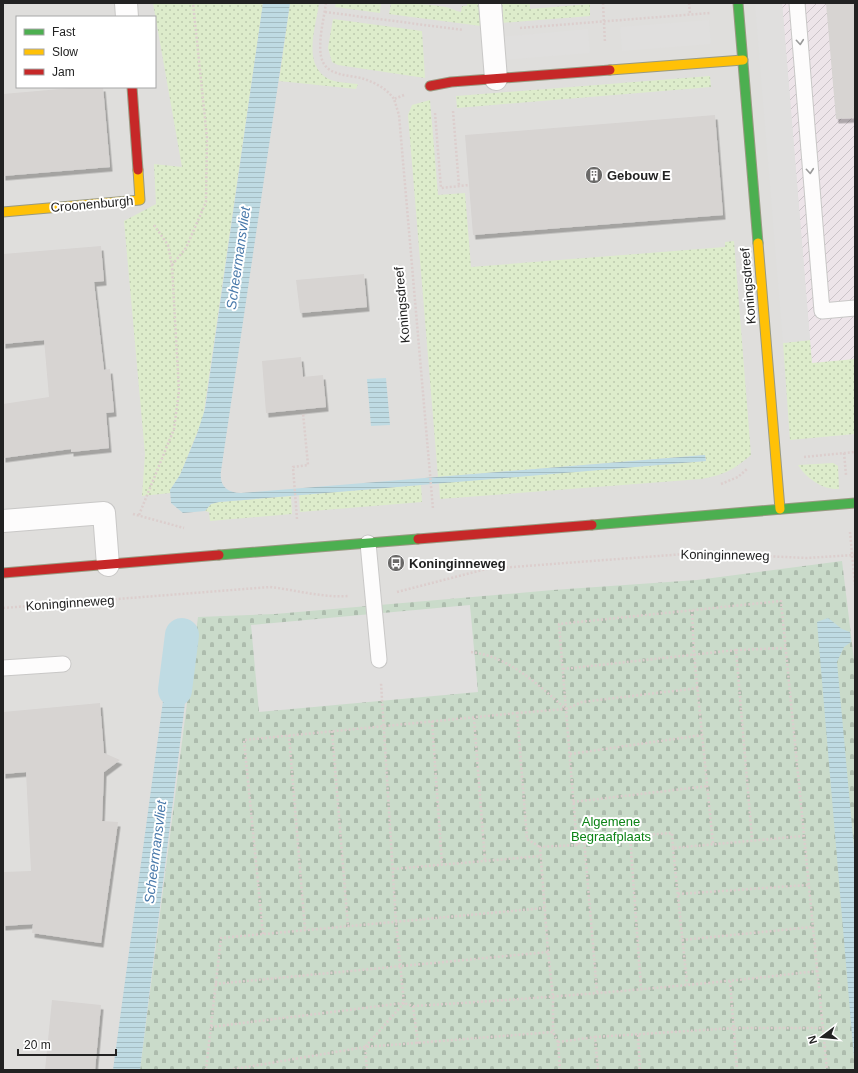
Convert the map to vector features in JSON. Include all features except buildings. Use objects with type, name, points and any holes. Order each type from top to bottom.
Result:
[{"type":"street","points":[[126,3],[127,16]]},
{"type":"street","points":[[490,3],[496,79]]},
{"type":"street","name":"Koningsdreef","points":[[738,7],[780,509]]},
{"type":"street","points":[[430,86],[451,82],[743,60]]},
{"type":"street","name":"Croonenburgh","points":[[3,212],[140,200],[132,88]]},
{"type":"street","points":[[3,573],[851,503]]},
{"type":"street","points":[[3,520],[104,513],[108,565]]},
{"type":"lane","points":[[797,3],[822,311],[855,308]]},
{"type":"lane","points":[[368,543],[379,660]]},
{"type":"lane","points":[[3,668],[63,664]]},
{"type":"path","points":[[172,266],[186,248],[206,202],[207,138],[193,3]]},
{"type":"path","points":[[326,3],[320,50],[325,66],[335,72],[374,83],[390,93],[394,99],[430,86],[434,100],[441,188],[469,185]]},
{"type":"path","points":[[602,3],[608,70]]},
{"type":"path","points":[[689,3],[690,14]]},
{"type":"path","points":[[325,12],[477,31],[690,14],[738,7]]},
{"type":"path","name":"Koningsdreef","points":[[394,99],[399,115],[433,509],[440,508]]},
{"type":"path","points":[[453,110],[459,186]]},
{"type":"path","points":[[139,515],[170,441],[177,417],[179,391],[172,266],[168,245],[160,231],[146,216],[140,200]]},
{"type":"path","points":[[297,519],[293,467],[308,465],[303,412]]},
{"type":"path","points":[[718,485],[738,477],[755,463],[776,459],[855,452]]},
{"type":"path","points":[[104,513],[128,513],[172,526],[191,528]]},
{"type":"path","points":[[290,520],[305,519]]},
{"type":"path","name":"Koninginneweg","points":[[3,608],[270,588],[301,591],[332,598],[405,590],[448,577],[486,569],[698,553],[807,558],[854,555]]},
{"type":"path","points":[[854,555],[855,585]]},
{"type":"path","points":[[577,845],[559,624],[781,601],[827,1070]]},
{"type":"path","points":[[692,610],[694,654],[713,844]]},
{"type":"path","points":[[563,669],[736,650],[786,648]]},
{"type":"path","points":[[736,650],[752,839]]},
{"type":"path","points":[[471,652],[486,654],[519,669],[566,709]]},
{"type":"path","points":[[367,1070],[365,1047],[404,1003],[396,923],[379,660]]},
{"type":"path","points":[[263,934],[244,740],[566,709],[582,702],[698,688]]},
{"type":"path","points":[[517,713],[527,839],[540,847],[577,845],[584,839],[672,833],[686,984]]},
{"type":"path","points":[[474,718],[485,861]]},
{"type":"path","points":[[432,721],[442,864]]},
{"type":"path","points":[[332,731],[348,927]]},
{"type":"path","points":[[290,735],[305,930]]},
{"type":"path","points":[[570,754],[702,735]]},
{"type":"path","points":[[573,802],[708,786]]},
{"type":"path","points":[[630,836],[641,988]]},
{"type":"path","points":[[673,848],[752,839],[803,836]]},
{"type":"path","points":[[584,839],[597,992]]},
{"type":"path","points":[[540,847],[544,908],[553,997],[553,1032],[558,1042],[560,1070]]},
{"type":"path","points":[[393,869],[541,856]]},
{"type":"path","points":[[678,894],[808,885]]},
{"type":"path","points":[[206,1070],[221,938],[396,923],[544,908]]},
{"type":"path","points":[[682,940],[812,927]]},
{"type":"path","points":[[216,984],[548,952]]},
{"type":"path","points":[[211,1027],[404,1003],[413,1006],[553,997],[730,981],[817,971]]},
{"type":"path","points":[[730,981],[737,1070]]},
{"type":"path","points":[[413,1006],[418,1044]]},
{"type":"path","points":[[558,1042],[638,1034],[734,1028],[824,1028]]},
{"type":"path","points":[[229,1070],[365,1047],[418,1044],[553,1032]]},
{"type":"path","points":[[638,1034],[640,1070]]},
{"type":"path","points":[[596,1038],[598,1070]]},
{"type":"shaded area","points":[[3,3],[855,3],[855,1070],[3,1070]]},
{"type":"shaded area","points":[[782,3],[855,3],[855,434],[818,437]]},
{"type":"shaded area","points":[[782,3],[810,340],[783,343],[755,5]]},
{"type":"shaded area","points":[[709,20],[711,44],[622,51],[620,27]]},
{"type":"shaded area","points":[[588,29],[590,53],[501,60],[499,37]]},
{"type":"shaded area","points":[[470,605],[478,692],[259,712],[251,625]]},
{"type":"green space","points":[[153,3],[263,3],[203,418],[180,475],[170,490],[170,493],[142,496],[145,454],[124,221],[156,204],[154,164],[182,167]]},
{"type":"green space","points":[[290,3],[319,3],[313,46],[313,56],[316,66],[322,74],[331,80],[358,84],[356,89],[279,81]]},
{"type":"green space","points":[[336,3],[381,3],[380,13],[335,7]]},
{"type":"green space","points":[[391,3],[448,7],[461,12],[462,6],[467,6],[467,3],[482,3],[481,26],[389,14]]},
{"type":"green space","points":[[502,3],[530,3],[530,9],[590,4],[590,16],[501,23],[500,16],[503,15]]},
{"type":"green space","points":[[333,19],[422,31],[425,78],[338,65],[332,62],[328,48]]},
{"type":"green space","points":[[710,76],[711,87],[457,108],[456,96]]},
{"type":"green space","points":[[430,100],[438,195],[465,193],[471,267],[725,247],[725,242],[734,241],[751,455],[739,465],[728,471],[716,476],[701,479],[440,499],[439,483],[706,461],[705,455],[438,477],[408,115],[412,105]]},
{"type":"green space","points":[[810,340],[812,363],[855,359],[855,434],[790,440],[783,343]]},
{"type":"green space","points":[[833,463],[838,466],[839,489],[821,486],[806,475],[798,465]]},
{"type":"green space","points":[[421,485],[422,502],[300,512],[299,495]]},
{"type":"green space","points":[[291,496],[292,514],[210,521],[209,512],[205,511],[211,504],[219,502]]},
{"type":"green space","name":"Algemene Begraafplaats","points":[[842,561],[855,668],[855,1070],[140,1070],[198,617],[275,614],[553,590],[697,580]]},
{"type":"water","points":[[263,3],[290,3],[221,471],[221,481],[225,488],[232,492],[241,493],[705,455],[706,461],[219,502],[211,504],[205,511],[183,513],[171,503],[170,490],[180,475],[197,434],[205,409]]},
{"type":"water","points":[[386,378],[390,425],[371,426],[367,379]]},
{"type":"water","points":[[828,618],[842,629],[850,632],[851,642],[844,647],[837,662],[855,859],[855,1070],[817,622]]},
{"type":"water","points":[[171,642],[192,646],[140,1070],[113,1070]]},
{"type":"waterway","name":"Scheermansvliet","points":[[175,690],[182,635]]},
{"type":"traffic: fast","points":[[738,3],[758,243]]},
{"type":"traffic: fast","points":[[592,525],[855,503]]},
{"type":"traffic: fast","points":[[219,555],[418,539]]},
{"type":"traffic: slow","points":[[610,70],[743,60]]},
{"type":"traffic: slow","points":[[3,212],[140,200],[138,170]]},
{"type":"traffic: slow","points":[[758,243],[780,509]]},
{"type":"traffic: jam","points":[[430,86],[451,82],[610,70]]},
{"type":"traffic: jam","points":[[132,88],[138,170]]},
{"type":"traffic: jam","points":[[418,539],[592,525]]},
{"type":"traffic: jam","points":[[3,573],[219,555]]},
{"type":"place","name":"Gebouw E","points":[[594,175]]},
{"type":"place","name":"Koninginneweg","points":[[396,563]]}]
